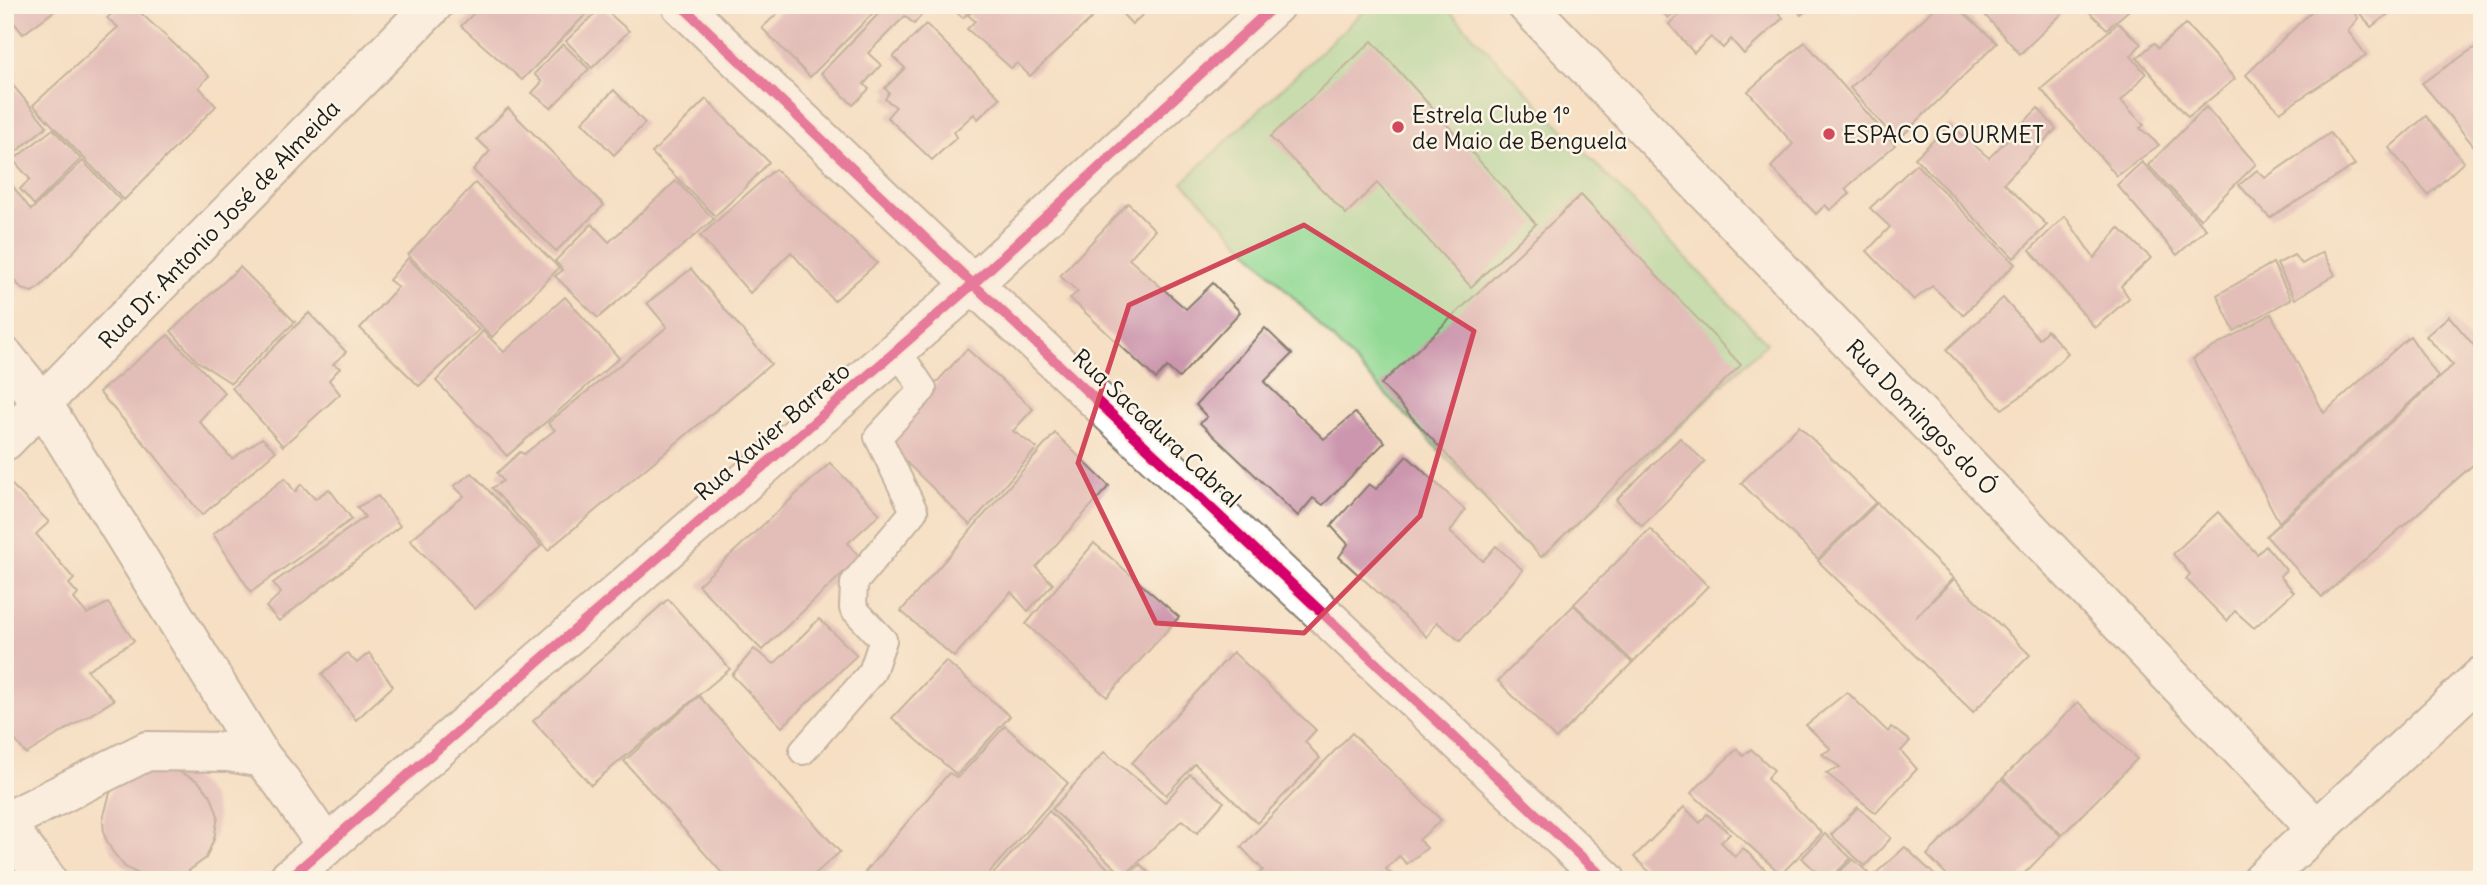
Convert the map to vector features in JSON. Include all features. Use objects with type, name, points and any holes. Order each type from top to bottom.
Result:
[{"type":"street","name":"Rua Dr. Antonio José de Almeida","points":[[5,441],[433,5]]},
{"type":"street","name":"Rua Sacadura Cabral","points":[[681,5],[1606,880]]},
{"type":"street","name":"Rua Xavier Barreto","points":[[288,880],[973,284],[1275,5]]},
{"type":"street","name":"Rua Domingos do Ó","points":[[1527,5],[2317,829]]},
{"type":"street","points":[[5,357],[43,404],[261,758],[281,781],[326,845]]},
{"type":"street","points":[[2262,880],[2482,676]]},
{"type":"street","points":[[47,880],[5,822],[147,751],[229,752],[261,758]]},
{"type":"lane","points":[[803,751],[872,672],[883,640],[853,608],[854,583],[915,511],[878,437],[923,389],[897,350]]},
{"type":"highlighted area","points":[[1304,225],[1474,331],[1420,516],[1304,633],[1156,623],[1078,463],[1129,305]]},
{"type":"green space","points":[[1370,5],[1444,5],[1767,343],[1541,557],[1183,182]]},
{"type":"building","points":[[5,5],[62,5],[23,34],[5,11]]},
{"type":"building","points":[[122,5],[132,5],[209,76],[199,87],[216,106],[124,200],[33,105],[118,27],[107,18]]},
{"type":"building","points":[[482,5],[595,5],[522,80],[461,26]]},
{"type":"building","points":[[786,5],[881,5],[810,77],[762,28]]},
{"type":"building","points":[[887,5],[930,5],[914,24],[905,16],[868,53],[881,65],[864,84],[869,89],[853,105],[821,73]]},
{"type":"building","points":[[948,5],[976,5],[963,18]]},
{"type":"building","points":[[978,5],[1086,5],[1095,15],[1030,76],[1017,63],[1011,68],[967,29],[975,21],[968,15]]},
{"type":"building","points":[[1114,5],[1154,5],[1132,24]]},
{"type":"building","points":[[1655,5],[1683,5],[1668,18]]},
{"type":"building","points":[[1689,5],[1770,5],[1783,18],[1744,54],[1731,39],[1723,48],[1711,37],[1694,53],[1669,24]]},
{"type":"building","points":[[1793,5],[1812,5],[1801,15]]},
{"type":"building","points":[[1938,5],[1955,5],[1997,43],[1897,141],[1850,88]]},
{"type":"building","points":[[1976,5],[2071,5],[2020,54]]},
{"type":"building","points":[[2082,5],[2135,5],[2107,29]]},
{"type":"building","points":[[2318,5],[2348,5],[2358,18],[2348,31],[2366,55],[2280,112],[2246,75]]},
{"type":"building","points":[[2353,5],[2400,5],[2371,27]]},
{"type":"building","points":[[602,7],[629,31],[592,68],[566,41]]},
{"type":"building","points":[[2118,23],[2141,44],[2131,56],[2146,74],[2121,101],[2144,125],[2140,128],[2159,145],[2117,176],[2041,89]]},
{"type":"building","points":[[926,24],[1000,98],[978,119],[974,114],[954,132],[957,137],[932,160],[887,117],[896,107],[885,99],[889,93],[885,88],[905,68],[893,57]]},
{"type":"building","points":[[2186,24],[2235,79],[2188,117],[2137,58],[2154,43],[2158,48]]},
{"type":"building","points":[[1372,41],[1536,224],[1471,287],[1377,183],[1346,214],[1270,137]]},
{"type":"building","points":[[1805,42],[1895,145],[1845,189],[1850,194],[1830,210],[1825,205],[1816,214],[1771,167],[1793,144],[1748,91]]},
{"type":"building","points":[[563,44],[589,69],[551,108],[532,93],[542,82],[534,74]]},
{"type":"building","points":[[2477,46],[2482,50],[2482,156],[2422,83]]},
{"type":"building","points":[[5,76],[47,126],[5,161]]},
{"type":"building","points":[[614,90],[645,123],[614,155],[582,122]]},
{"type":"building","points":[[706,99],[769,162],[715,216],[652,153]]},
{"type":"building","points":[[2206,107],[2256,164],[2200,219],[2148,165]]},
{"type":"building","points":[[508,108],[604,205],[556,251],[473,170],[490,151],[477,139]]},
{"type":"building","points":[[2038,108],[2056,129],[2004,183],[2047,225],[2014,258],[1915,158],[1950,124],[1989,158]]},
{"type":"building","points":[[2426,116],[2464,162],[2428,195],[2389,148]]},
{"type":"building","points":[[53,129],[81,159],[34,205],[20,189],[30,179],[13,160]]},
{"type":"building","points":[[2330,133],[2355,165],[2270,218],[2239,185],[2257,170],[2265,178]]},
{"type":"building","points":[[83,161],[121,201],[41,286],[32,292],[22,289],[5,270],[5,176],[31,210]]},
{"type":"building","points":[[2142,162],[2206,229],[2177,255],[2117,185]]},
{"type":"building","points":[[1916,164],[2015,264],[1963,315],[1932,286],[1914,300],[1867,251],[1890,227],[1870,208]]},
{"type":"building","points":[[775,169],[877,263],[834,301],[791,252],[750,293],[700,236]]},
{"type":"building","points":[[676,181],[714,219],[598,318],[555,276],[563,270],[555,261],[592,224],[609,242]]},
{"type":"building","points":[[475,183],[559,268],[492,337],[408,255]]},
{"type":"building","points":[[1581,195],[1741,365],[1541,557],[1381,384]]},
{"type":"building","points":[[1128,203],[1155,230],[1129,259],[1186,309],[1213,283],[1240,312],[1179,378],[1167,367],[1156,379],[1070,298],[1078,292],[1060,276]]},
{"type":"building","points":[[2065,216],[2094,258],[2119,228],[2151,258],[2121,286],[2129,298],[2095,328],[2030,250]]},
{"type":"building","points":[[2323,252],[2335,275],[2295,299],[2277,264],[2294,255],[2302,264]]},
{"type":"building","points":[[408,258],[479,330],[419,386],[360,328],[398,287],[389,280]]},
{"type":"building","points":[[2273,263],[2291,299],[2234,331],[2217,295]]},
{"type":"building","points":[[240,267],[295,322],[231,383],[197,361],[171,331]]},
{"type":"building","points":[[691,269],[771,364],[548,550],[492,488],[503,481],[497,473],[520,452],[524,454],[555,430],[548,423],[667,327],[647,303]]},
{"type":"building","points":[[565,297],[619,358],[507,456],[436,381],[483,331],[504,352]]},
{"type":"building","points":[[2003,298],[2039,339],[2047,330],[2068,353],[2030,390],[2002,409],[1946,350]]},
{"type":"building","points":[[309,313],[346,352],[333,364],[340,368],[329,380],[340,394],[283,446],[232,388]]},
{"type":"building","points":[[2271,314],[2324,413],[2410,336],[2438,377],[2279,522],[2193,359]]},
{"type":"building","points":[[2449,316],[2482,355],[2482,457],[2322,597],[2266,536],[2453,365],[2426,336]]},
{"type":"building","points":[[1265,328],[1292,354],[1264,382],[1324,439],[1355,413],[1385,442],[1323,505],[1313,498],[1298,516],[1200,423],[1207,417],[1196,405]]},
{"type":"building","points":[[168,335],[225,393],[199,421],[232,459],[262,438],[276,451],[202,515],[152,452],[99,392]]},
{"type":"building","points":[[967,349],[1033,409],[1013,431],[1037,448],[970,525],[884,440]]},
{"type":"building","points":[[1799,426],[1876,502],[1818,559],[1741,483]]},
{"type":"building","points":[[1055,433],[1109,486],[1036,567],[1053,584],[1028,611],[1011,592],[954,657],[901,611]]},
{"type":"building","points":[[1680,438],[1705,462],[1642,526],[1616,500]]},
{"type":"building","points":[[1407,456],[1465,510],[1450,532],[1483,561],[1496,546],[1523,570],[1460,641],[1437,622],[1427,637],[1339,557],[1348,544],[1331,526],[1369,484],[1376,489]]},
{"type":"building","points":[[830,463],[880,514],[848,543],[860,557],[762,650],[698,585]]},
{"type":"building","points":[[472,473],[541,546],[475,609],[410,540],[464,496],[454,486]]},
{"type":"building","points":[[285,478],[295,492],[301,484],[315,499],[329,489],[352,519],[251,592],[213,534]]},
{"type":"building","points":[[9,482],[49,522],[36,534],[74,579],[69,584],[78,594],[74,599],[87,614],[108,603],[134,641],[87,670],[114,700],[26,754],[5,727],[5,486]]},
{"type":"building","points":[[378,496],[400,526],[279,621],[266,607],[281,593],[273,583],[365,517],[357,507]]},
{"type":"building","points":[[1877,503],[1953,578],[1915,618],[1954,579],[2030,655],[1973,712],[1818,561]]},
{"type":"building","points":[[2218,512],[2257,554],[2266,546],[2286,570],[2280,576],[2294,592],[2254,628],[2235,611],[2227,621],[2186,579],[2190,574],[2173,554]]},
{"type":"building","points":[[1650,529],[1708,586],[1633,662],[1574,604]]},
{"type":"building","points":[[1094,543],[1179,617],[1107,697],[1026,624]]},
{"type":"building","points":[[668,599],[730,669],[591,785],[533,721]]},
{"type":"building","points":[[1574,605],[1632,663],[1556,739],[1498,681]]},
{"type":"building","points":[[819,619],[857,655],[782,727],[732,675],[754,649],[774,664]]},
{"type":"building","points":[[1233,652],[1316,730],[1305,742],[1320,758],[1257,823],[1195,764],[1166,795],[1132,763]]},
{"type":"building","points":[[347,653],[357,663],[369,653],[393,686],[356,720],[322,674]]},
{"type":"building","points":[[946,661],[1010,716],[957,775],[892,718]]},
{"type":"building","points":[[1847,692],[1888,732],[1891,727],[1910,741],[1901,751],[1917,769],[1876,813],[1826,773],[1840,767],[1822,754],[1831,749],[1806,725]]},
{"type":"building","points":[[699,696],[840,852],[808,880],[728,880],[624,761]]},
{"type":"building","points":[[2078,702],[2137,759],[2062,835],[2003,778]]},
{"type":"building","points":[[1005,726],[1068,783],[983,880],[873,880],[865,872],[949,773],[958,778]]},
{"type":"building","points":[[1352,733],[1441,820],[1419,840],[1427,848],[1407,864],[1399,856],[1386,869],[1393,876],[1389,880],[1253,880],[1263,870],[1241,847]]},
{"type":"building","points":[[1737,749],[1743,756],[1751,749],[1774,770],[1767,779],[1822,833],[1781,874],[1691,793]]},
{"type":"building","points":[[1104,752],[1165,802],[1190,774],[1224,802],[1197,833],[1182,820],[1124,876],[1052,809]]},
{"type":"building","points":[[157,766],[178,771],[198,781],[211,796],[218,816],[214,839],[206,858],[176,880],[146,878],[125,867],[104,835],[103,819],[110,793],[117,783]]},
{"type":"building","points":[[2002,779],[2061,836],[2018,880],[1952,880],[1927,855]]},
{"type":"building","points":[[1684,807],[1700,823],[1707,814],[1730,834],[1721,842],[1735,857],[1743,848],[1767,871],[1761,877],[1765,880],[1658,880],[1634,857]]},
{"type":"building","points":[[1858,807],[1891,838],[1865,866],[1831,835]]},
{"type":"building","points":[[1049,811],[1120,880],[1073,880],[1069,876],[1065,880],[988,880]]},
{"type":"building","points":[[1825,834],[1851,858],[1829,880],[1825,880],[1802,858]]},
{"type":"building","points":[[1905,847],[1940,880],[1883,880],[1876,873]]},
{"type":"building","points":[[1853,859],[1876,880],[1831,880]]},
{"type":"building","points":[[1140,864],[1156,880],[1124,880]]},
{"type":"cycle path","points":[[681,5],[1606,880]]},
{"type":"cycle path","points":[[287,880],[973,284],[1275,5]]},
{"type":"place","name":"Estrela Clube 1º de Maio de Benguela","points":[[1398,127]]},
{"type":"place","name":"ESPACO GOURMET","points":[[1829,134]]}]
